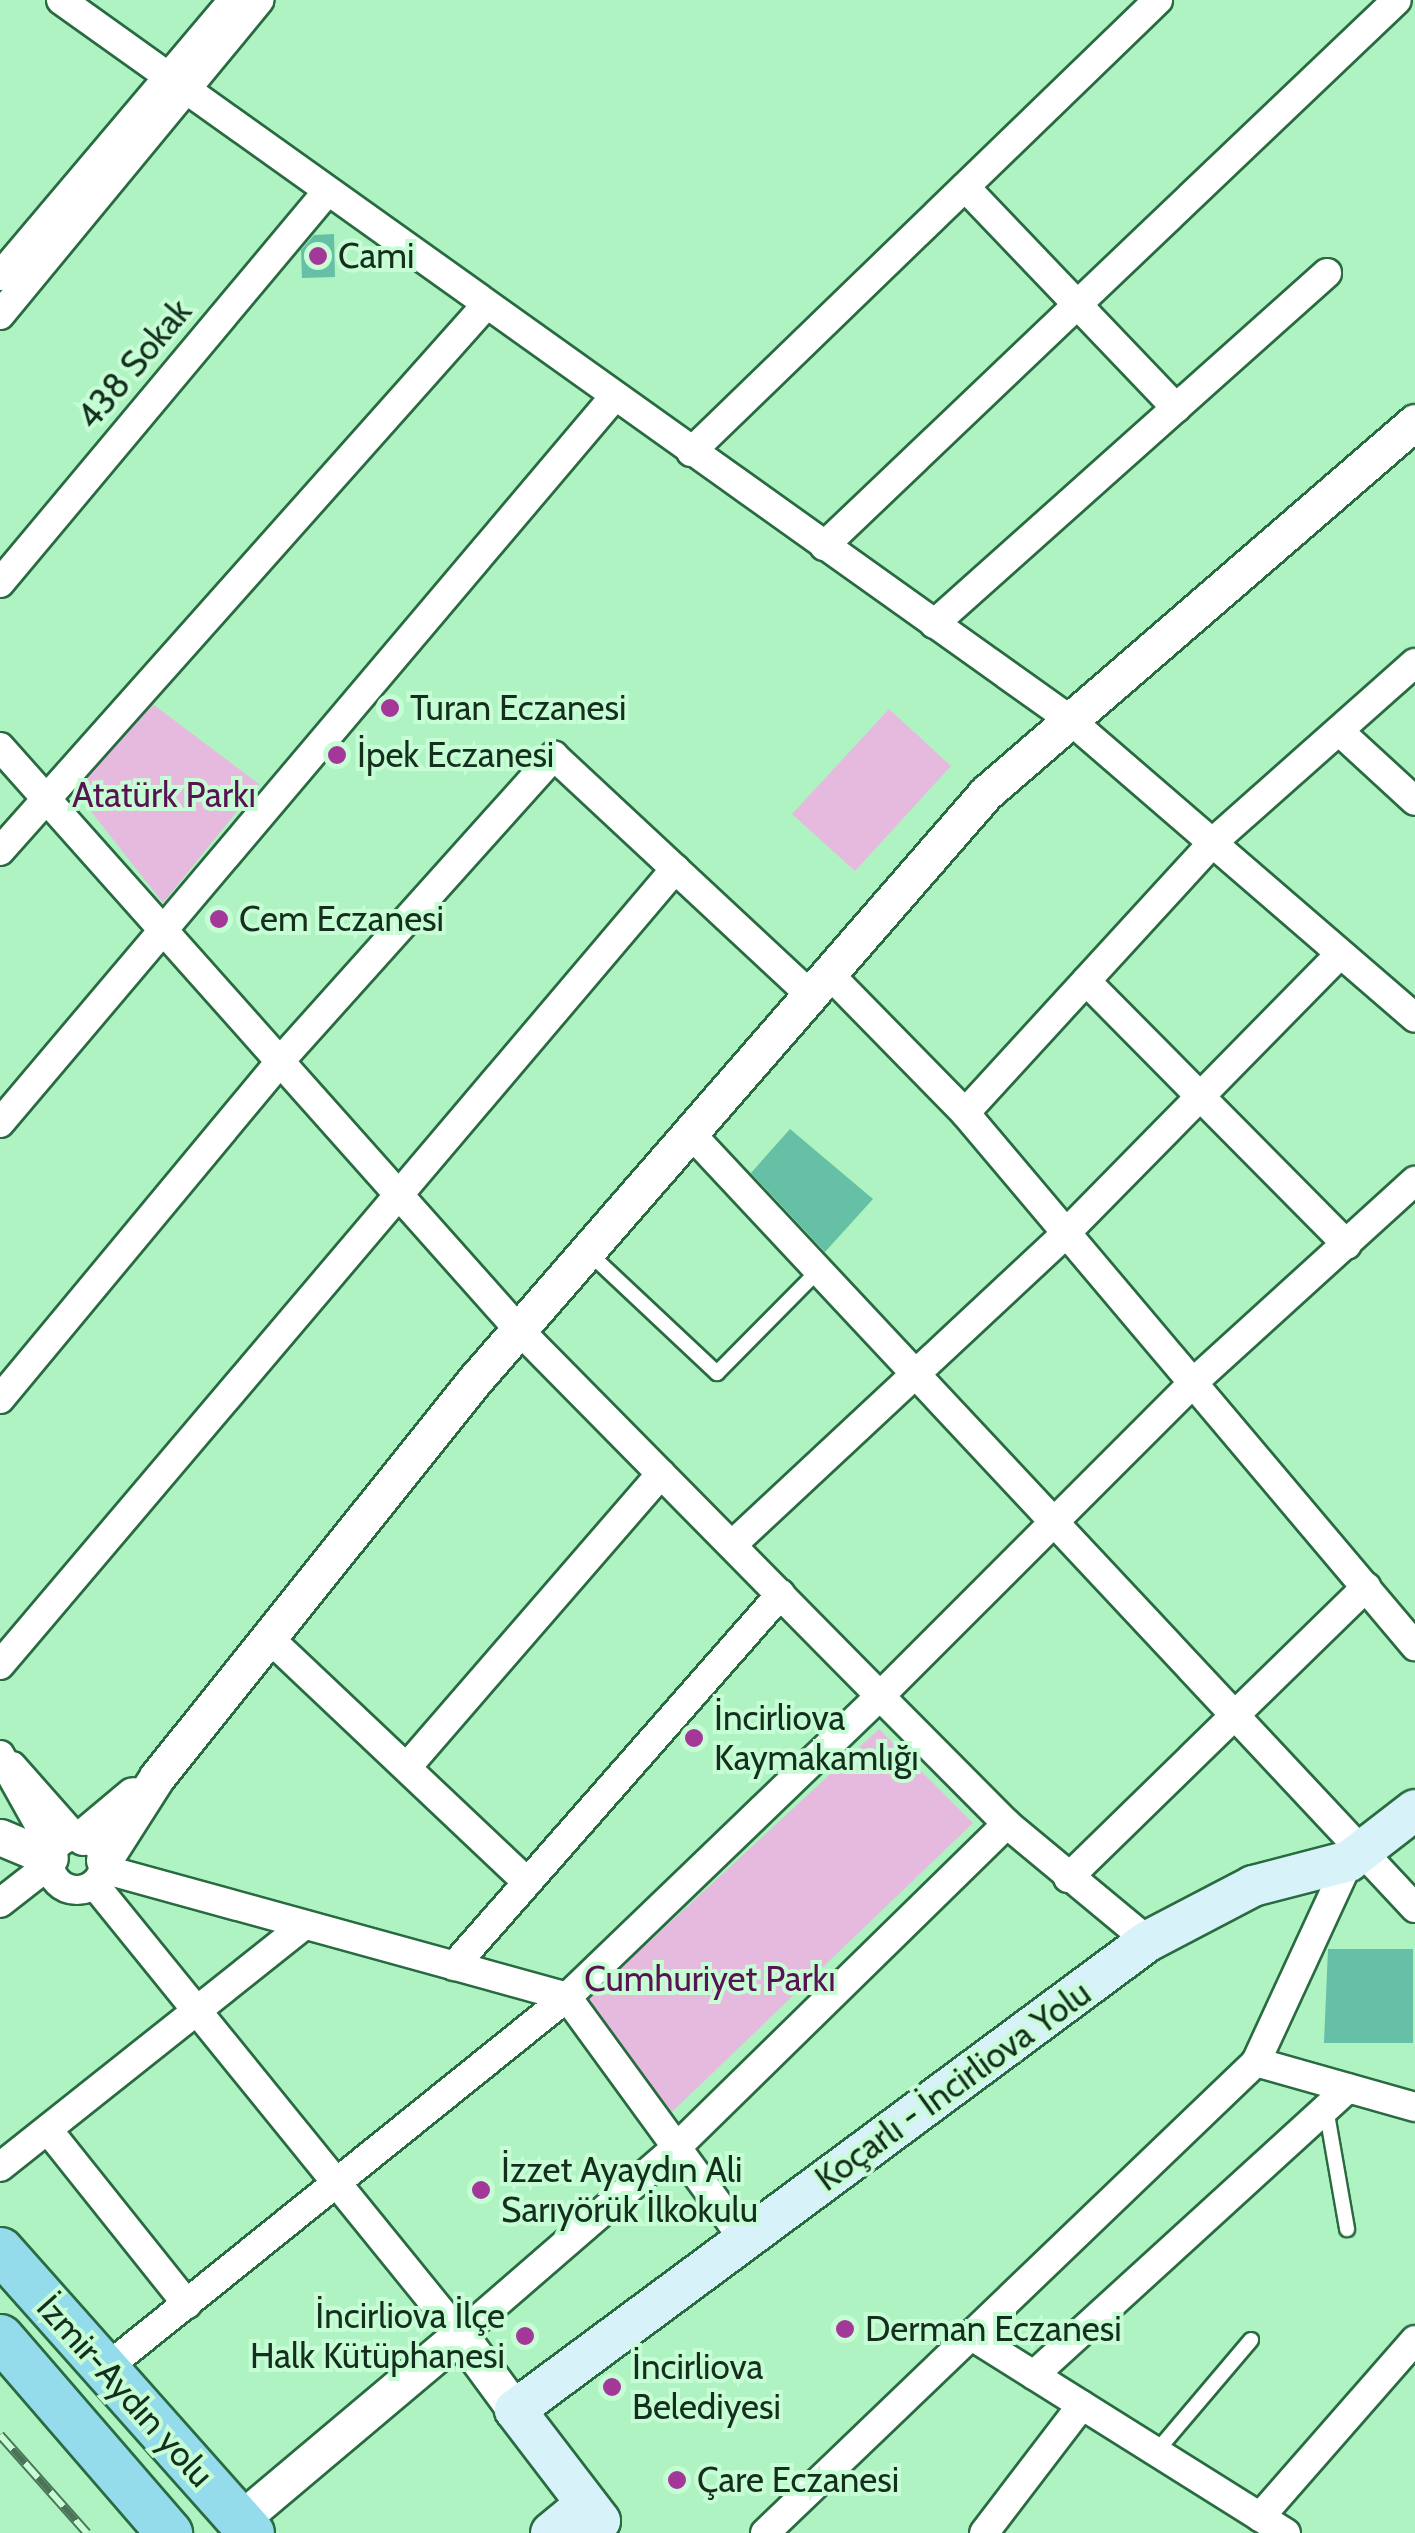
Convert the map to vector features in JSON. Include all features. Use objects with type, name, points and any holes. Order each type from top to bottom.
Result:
[{"type":"highway","name":"İzmir-Aydın yolu","points":[[0,2250],[245,2527]]},
{"type":"highway","name":"İzmir-Aydın yolu","points":[[0,2337],[170,2533]]},
{"type":"main road","name":"Koçarlı - İncirliova Yolu","points":[[514,2410],[1148,1940],[1253,1886],[1356,1855],[1415,1810]]},
{"type":"main road","points":[[514,2410],[595,2523],[551,2533]]},
{"type":"street","points":[[61,0],[180,81],[326,193],[1069,720],[1415,1018]]},
{"type":"street","points":[[0,315],[180,81],[233,0]]},
{"type":"street","points":[[0,276],[260,0]]},
{"type":"street","points":[[691,452],[1158,0]]},
{"type":"street","points":[[824,546],[1399,0],[1415,14]]},
{"type":"street","points":[[965,186],[1176,408]]},
{"type":"street","name":"438 Sokak","points":[[0,583],[326,193]]},
{"type":"street","points":[[934,624],[1327,272]]},
{"type":"street","points":[[0,851],[485,306]]},
{"type":"street","points":[[0,1124],[614,397]]},
{"type":"street","points":[[0,1903],[76,1857],[158,1777],[519,1330],[986,793],[1415,422]]},
{"type":"street","points":[[965,1114],[1212,843],[1415,663]]},
{"type":"street","points":[[1340,731],[1415,801]]},
{"type":"street","points":[[0,748],[48,794],[519,1330],[1007,1824],[1148,1940]]},
{"type":"street","points":[[0,1399],[281,1060],[554,756],[675,870],[820,986],[965,1114],[1063,1236],[1196,1380],[1415,1646]]},
{"type":"street","points":[[0,1665],[675,870]]},
{"type":"street","points":[[732,1545],[1063,1236],[1340,954]]},
{"type":"street","points":[[1086,981],[1347,1245]]},
{"type":"street","points":[[692,1134],[1234,1713],[1356,1855],[1415,1908]]},
{"type":"street","points":[[104,2369],[567,1997],[880,1696],[1196,1380],[1347,1245],[1408,1200]]},
{"type":"street","points":[[407,1767],[662,1474]]},
{"type":"street","points":[[1068,1878],[1366,1586]]},
{"type":"street","points":[[454,1966],[525,1880],[781,1594]]},
{"type":"street","points":[[270,1640],[525,1880]]},
{"type":"street","points":[[2,1757],[76,1857],[342,2180],[514,2410]]},
{"type":"street","points":[[245,2527],[679,2145],[1007,1824]]},
{"type":"street","points":[[0,1837],[567,1997],[745,2240]]},
{"type":"street","points":[[765,2533],[1256,2062],[1356,1855]]},
{"type":"street","points":[[0,2167],[202,2013],[304,1924]]},
{"type":"street","points":[[1256,2062],[1415,2108]]},
{"type":"street","points":[[1034,2375],[1327,2114],[1348,2088]]},
{"type":"street","points":[[48,2130],[187,2304]]},
{"type":"street","points":[[970,2334],[1286,2533]]},
{"type":"street","points":[[1260,2517],[1415,2340]]},
{"type":"street","points":[[984,2533],[1082,2405]]},
{"type":"lane","points":[[588,1252],[717,1373],[819,1270]]},
{"type":"lane","points":[[1327,2114],[1347,2230]]},
{"type":"lane","points":[[1156,2452],[1251,2340]]},
{"type":"green space","name":"Atatürk Parkı","points":[[142,696],[259,784],[163,903],[64,777]]},
{"type":"green space","points":[[889,709],[951,766],[855,871],[792,814]]},
{"type":"green space","name":"Cumhuriyet Parkı","points":[[879,1729],[973,1823],[672,2112],[584,2002]]},
{"type":"building","name":"Cami","points":[[334,234],[335,277],[302,278],[301,250],[314,235]]},
{"type":"building","points":[[790,1129],[873,1199],[825,1252],[751,1173]]},
{"type":"building","points":[[1328,1949],[1413,1949],[1413,2043],[1324,2043]]},
{"type":"railway","points":[[0,2435],[87,2533]]},
{"type":"place","name":"Cami","points":[[318,256]]},
{"type":"place","name":"Turan Eczanesi","points":[[390,708]]},
{"type":"place","name":"İpek Eczanesi","points":[[337,755]]},
{"type":"place","name":"Cem Eczanesi","points":[[219,919]]},
{"type":"place","name":"İncirliova Kaymakamlığı","points":[[694,1738]]},
{"type":"place","name":"İzzet Ayaydın Ali Sarıyörük İlkokulu","points":[[481,2190]]},
{"type":"place","name":"Derman Eczanesi","points":[[845,2329]]},
{"type":"place","name":"İncirliova İlçe Halk Kütüphanesi","points":[[525,2336]]},
{"type":"place","name":"İncirliova Belediyesi","points":[[612,2387]]},
{"type":"place","name":"Çare Eczanesi","points":[[677,2480]]}]
